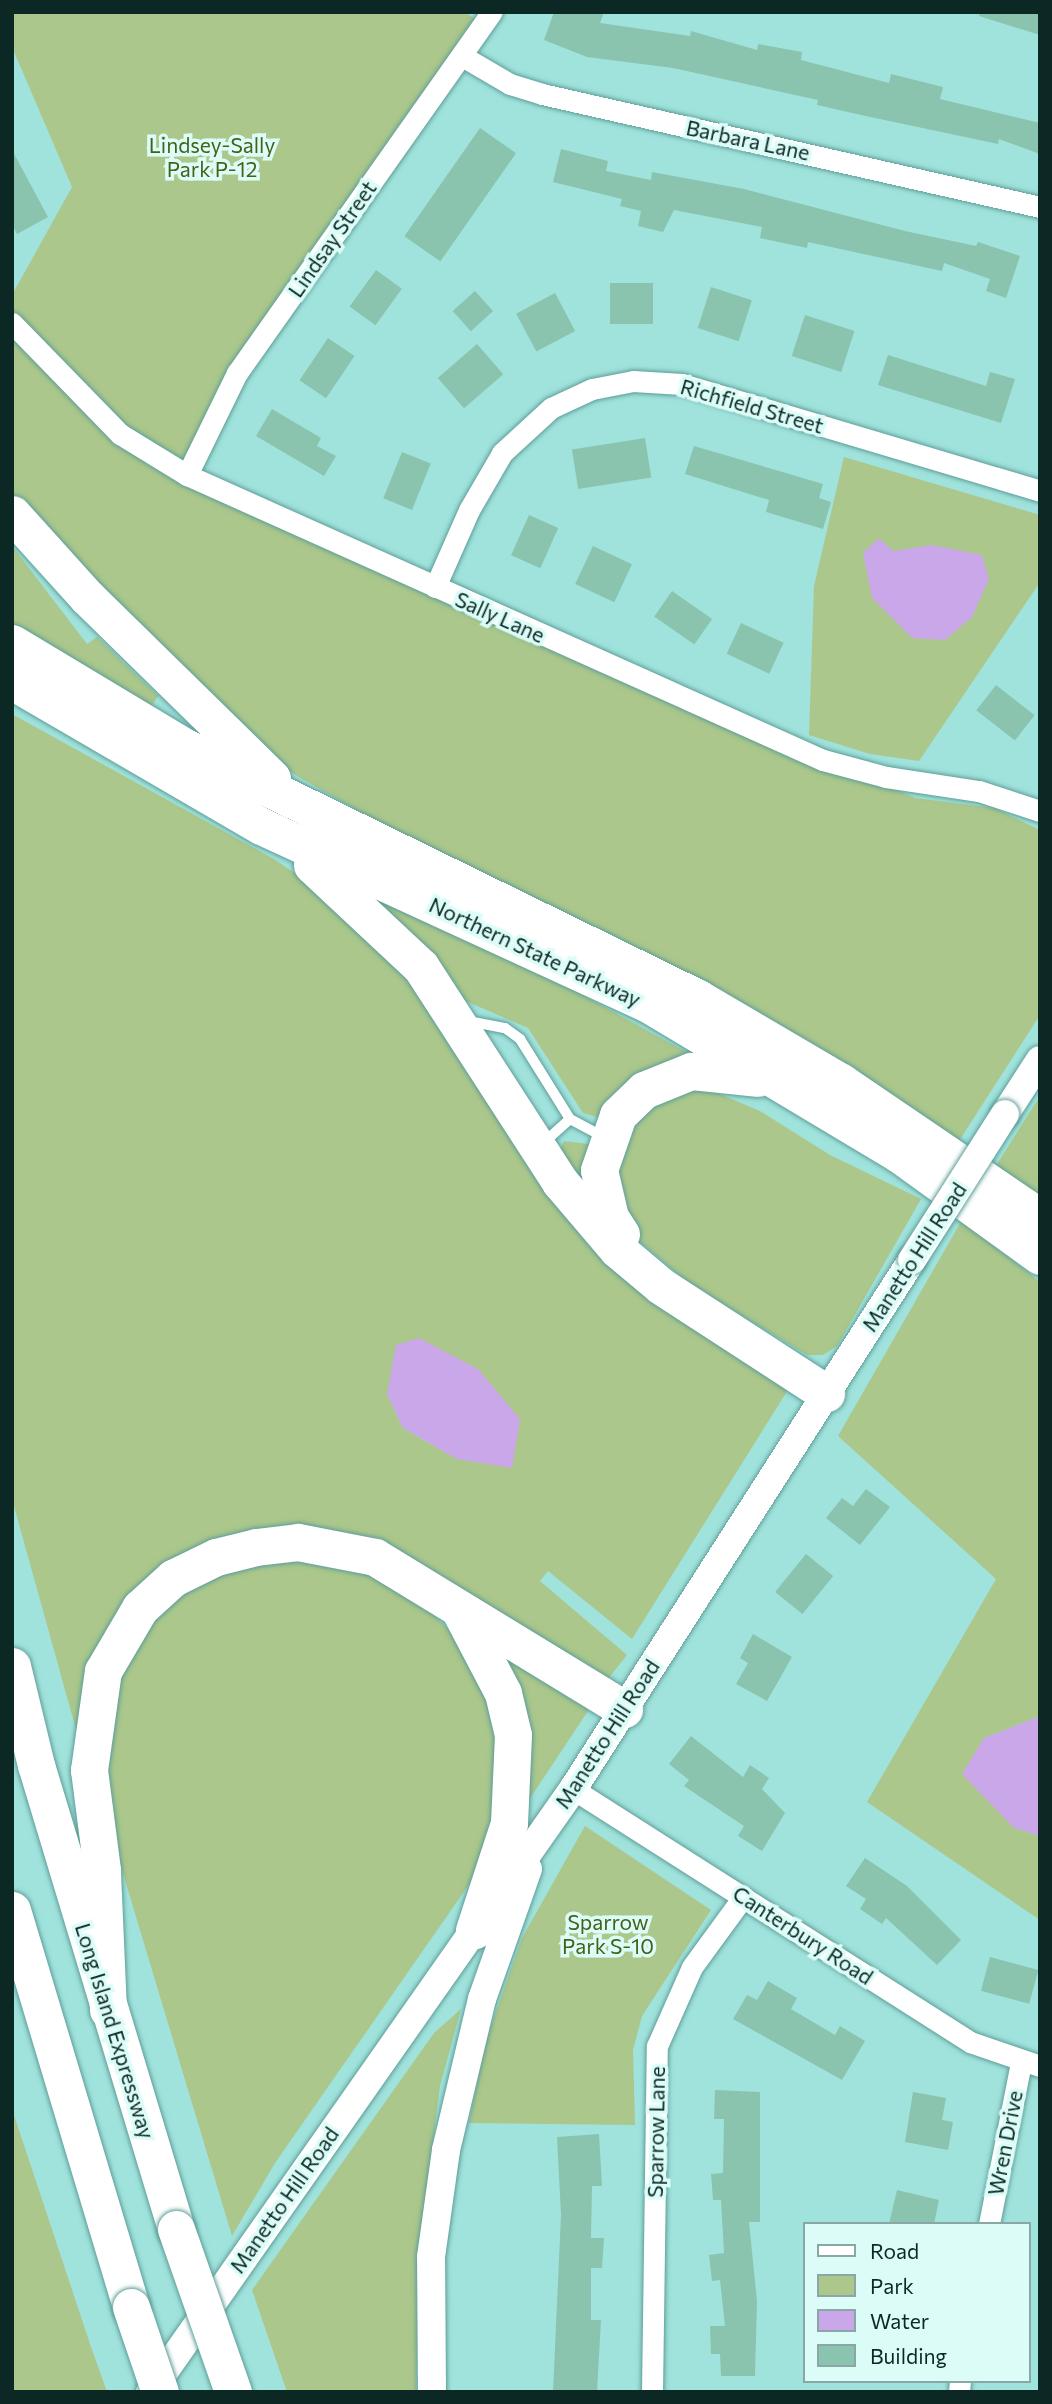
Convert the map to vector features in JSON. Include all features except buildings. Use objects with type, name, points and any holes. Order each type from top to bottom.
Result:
[{"type":"highway","points":[[12,514],[87,597],[295,801]]},
{"type":"highway","name":"Northern State Parkway","points":[[12,643],[185,747],[698,998],[841,1082],[1040,1217]]},
{"type":"highway","name":"Northern State Parkway","points":[[12,681],[261,826],[648,1004],[899,1154],[1040,1256]]},
{"type":"highway","points":[[261,826],[399,942],[458,1018],[537,1148],[617,1249],[661,1286],[829,1388]]},
{"type":"highway","points":[[772,1080],[714,1071],[668,1078],[627,1107],[607,1139],[599,1170],[601,1191],[627,1243],[669,1280],[829,1388]]},
{"type":"highway","points":[[108,2010],[102,1870],[89,1770],[103,1671],[139,1608],[173,1578],[216,1557],[298,1542],[375,1556],[426,1583],[458,1609],[624,1709]]},
{"type":"highway","points":[[458,1609],[503,1693],[513,1735],[509,1823],[474,1930]]},
{"type":"highway","name":"Long Island Expressway","points":[[12,1666],[108,2010],[176,2229],[233,2392]]},
{"type":"highway","points":[[12,1910],[131,2307],[160,2392]]},
{"type":"main road","name":"Manetto Hill Road","points":[[150,2392],[573,1789],[1040,1060]]},
{"type":"main road","points":[[432,2392],[431,2257],[446,2150],[482,1999],[541,1834]]},
{"type":"street","name":"Lindsay Street","points":[[187,475],[237,373],[492,12]]},
{"type":"street","name":"Barbara Lane","points":[[462,56],[510,84],[541,94],[1040,207]]},
{"type":"street","name":"Sally Lane","points":[[12,323],[58,376],[120,434],[187,475],[822,760],[886,777],[979,791],[1040,811]]},
{"type":"street","name":"Richfield Street","points":[[435,587],[469,510],[502,453],[551,408],[592,389],[633,381],[682,384],[1040,491]]},
{"type":"street","name":"Canterbury Road","points":[[573,1789],[970,2042],[1030,2064]]},
{"type":"street","name":"Sparrow Lane","points":[[652,2392],[657,2046],[692,1967],[743,1897]]},
{"type":"street","name":"Wren Drive","points":[[990,2222],[1030,2064]]},
{"type":"lane","points":[[458,1018],[505,1028],[520,1039],[570,1119],[607,1139]]},
{"type":"lane","points":[[537,1148],[570,1119]]},
{"type":"green space","name":"Lindsey-Sally Park P-12","points":[[12,12],[464,12],[484,24],[233,375],[186,470],[915,798],[994,808],[1040,830],[1040,1015],[959,1141],[787,1032],[614,936],[417,844],[297,776],[227,726],[234,714],[167,672],[12,499],[12,295],[72,187],[12,47]]},
{"type":"green space","points":[[844,457],[1040,515],[1040,582],[919,761],[870,754],[809,735],[814,586]]},
{"type":"green space","points":[[12,546],[87,644],[97,637],[158,696],[149,710],[12,629]]},
{"type":"green space","points":[[12,714],[274,859],[340,904],[403,962],[529,1157],[791,1385],[632,1639],[548,1571],[540,1581],[627,1655],[608,1679],[385,1547],[159,1572],[77,1733],[12,1499]],"holes":[[[387,1394],[457,1459],[403,1428]]]},
{"type":"green space","points":[[357,894],[407,910],[559,982],[699,1059],[607,1120],[583,1113],[528,1028],[454,996]]},
{"type":"green space","points":[[689,1081],[760,1111],[830,1155],[921,1199],[837,1346],[823,1355],[807,1355],[690,1284],[639,1241],[611,1200],[627,1122]]},
{"type":"green space","points":[[1040,1096],[1040,1195],[994,1169]]},
{"type":"green space","points":[[564,1141],[597,1145],[593,1203],[554,1161]]},
{"type":"green space","points":[[962,1220],[1040,1282],[1040,1716],[984,1738],[1014,1828],[1040,1836],[1040,1920],[867,1802],[996,1579],[838,1436]]},
{"type":"green space","points":[[261,1556],[339,1561],[408,1588],[470,1652],[501,1727],[503,1808],[470,1883],[275,2163],[232,2236],[118,1857],[107,1798],[111,1707],[130,1646],[187,1588]]},
{"type":"green space","points":[[511,1652],[584,1700],[588,1711],[513,1824],[503,1659]]},
{"type":"green space","name":"Sparrow Park S-10","points":[[585,1826],[711,1910],[642,2016],[633,2050],[635,2125],[469,2123],[485,2043],[522,1938]]},
{"type":"green space","points":[[461,2009],[440,2086],[419,2251],[416,2392],[287,2392],[252,2290],[434,2033]]},
{"type":"green space","points":[[12,2109],[90,2344],[107,2392],[12,2392]]},
{"type":"water","points":[[879,538],[893,551],[932,545],[982,555],[989,579],[972,617],[945,640],[912,638],[872,598],[863,553]]},
{"type":"water","points":[[419,1338],[478,1369],[520,1419],[512,1468],[457,1459],[403,1428],[387,1394],[396,1345]]},
{"type":"water","points":[[1040,1716],[1040,1836],[1014,1828],[962,1774],[984,1738]]}]
